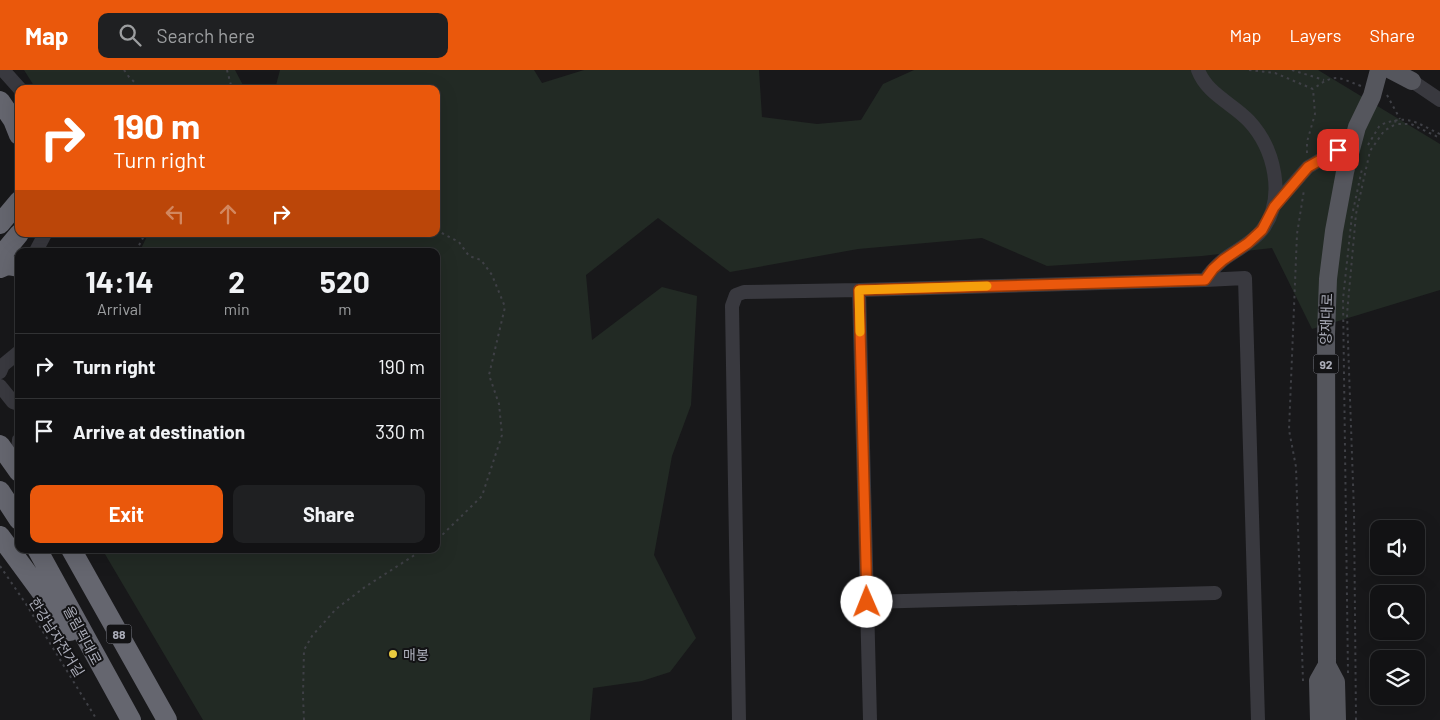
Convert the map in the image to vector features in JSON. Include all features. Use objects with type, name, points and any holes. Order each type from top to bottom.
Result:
[{"type":"highway","points":[[0,87],[9,96],[15,115]]},
{"type":"highway","points":[[0,100],[15,120]]},
{"type":"highway","points":[[0,224],[15,206]]},
{"type":"highway","points":[[0,258],[17,237]]},
{"type":"highway","points":[[0,268],[7,265],[15,266]]},
{"type":"highway","points":[[0,445],[15,467]]},
{"type":"highway","points":[[0,491],[15,514]]},
{"type":"highway","points":[[0,536],[113,690]]},
{"type":"highway","name":"올림픽대로","points":[[39,553],[130,720]]},
{"type":"highway","name":"88","points":[[73,553],[167,720]]},
{"type":"main road","name":"양재대로","points":[[1337,720],[1336,682],[1327,665],[1326,304],[1334,231],[1345,172],[1360,145],[1357,127],[1372,96],[1380,70]]},
{"type":"main road","points":[[1391,70],[1412,82]]},
{"type":"main road","name":"양재대로","points":[[1319,720],[1318,681],[1327,665]]},
{"type":"street","points":[[3,70],[16,85]]},
{"type":"street","points":[[1198,70],[1201,79],[1248,120],[1260,135],[1269,155],[1275,179],[1276,196],[1274,207]]},
{"type":"street","points":[[1412,82],[1440,100]]},
{"type":"street","points":[[0,109],[15,122]]},
{"type":"street","points":[[1205,280],[1223,260],[1248,243],[1262,230],[1274,207],[1308,167],[1360,145]]},
{"type":"street","points":[[739,720],[732,306],[736,295],[744,292],[1245,278],[1258,720]]},
{"type":"street","points":[[859,290],[870,720]]},
{"type":"street","points":[[0,372],[3,365],[15,355]]},
{"type":"street","points":[[0,386],[12,402],[15,403]]},
{"type":"street","points":[[867,602],[1215,593]]},
{"type":"path","points":[[124,70],[138,85]]},
{"type":"path","points":[[226,70],[232,85]]},
{"type":"path","points":[[1249,70],[1275,73],[1313,89]]},
{"type":"path","points":[[1292,70],[1325,80],[1313,89]]},
{"type":"path","points":[[1303,681],[1296,467],[1289,430],[1297,234],[1308,167],[1307,142],[1315,114],[1313,89]]},
{"type":"path","points":[[1360,145],[1380,125],[1394,120],[1411,120],[1440,134]]},
{"type":"path","points":[[1394,120],[1396,124]]},
{"type":"path","points":[[1356,720],[1354,511],[1347,314],[1356,214],[1370,151],[1384,131],[1396,124],[1411,124],[1440,138]]},
{"type":"path","points":[[1348,680],[1344,300],[1352,215],[1362,168]]},
{"type":"path","points":[[440,232],[459,242],[469,256],[481,260],[492,275],[505,307],[489,376],[499,404],[502,435],[482,496],[440,537]]},
{"type":"path","points":[[304,720],[304,650],[312,636],[336,609],[365,587],[418,553]]},
{"type":"path","name":"한강남자전거길","points":[[0,566],[26,604],[96,720]]},
{"type":"shaded area","points":[[24,70],[235,70],[243,85],[33,85]]},
{"type":"shaded area","points":[[280,70],[534,70],[542,83],[584,70],[759,70],[762,117],[817,124],[861,120],[883,84],[914,70],[1318,70],[1440,144],[1440,290],[1312,329],[1272,248],[1202,256],[1047,266],[982,238],[858,249],[730,272],[658,218],[586,275],[592,340],[662,287],[697,296],[691,405],[672,456],[654,555],[696,638],[670,672],[642,681],[593,688],[590,720],[203,720],[104,553],[440,553],[440,248],[141,248],[147,237],[440,237],[440,85],[276,85]]},
{"type":"slow traffic","points":[[860,332],[859,290],[987,286]]},
{"type":"place","name":"매봉","points":[[393,654]]},
{"type":"route","points":[[867,602],[859,290],[1205,280],[1223,260],[1248,243],[1262,230],[1274,207],[1308,167],[1338,150]]}]
